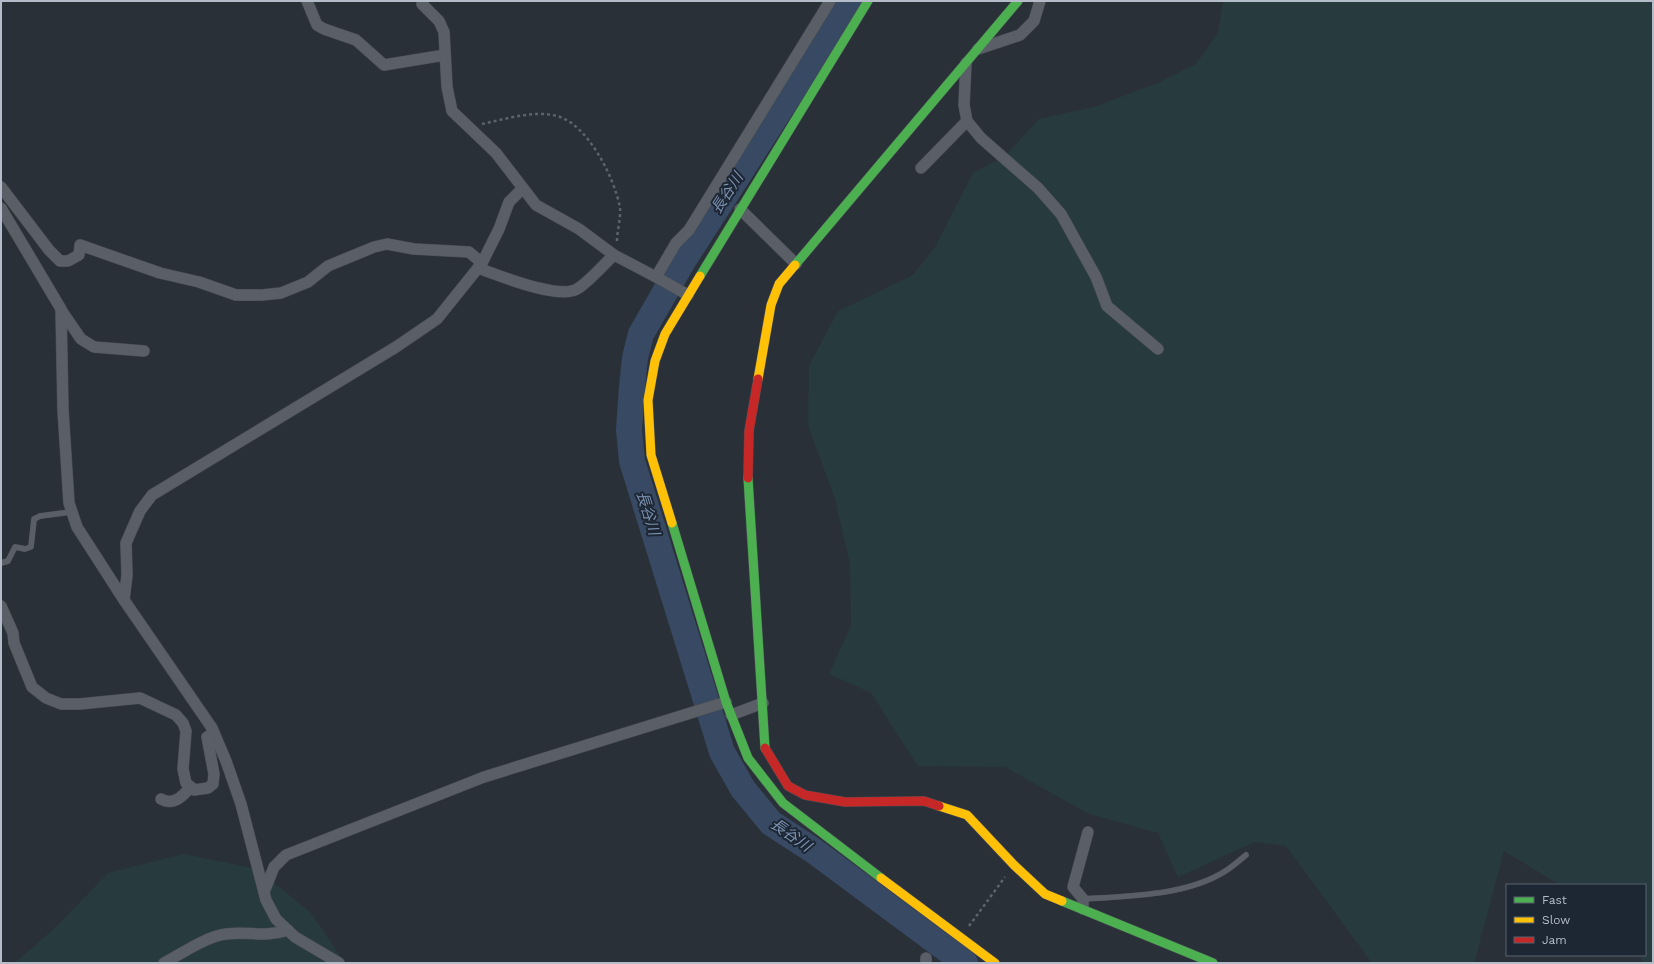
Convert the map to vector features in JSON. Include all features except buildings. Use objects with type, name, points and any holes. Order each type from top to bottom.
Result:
[{"type":"street","points":[[307,1],[317,25],[324,29],[356,40],[384,65],[445,55]]},
{"type":"street","points":[[423,1],[422,4],[439,21],[444,32],[448,87],[452,111],[496,153],[522,189],[536,205],[579,229],[617,257],[688,295]]},
{"type":"street","points":[[656,277],[676,243],[689,230],[830,1]]},
{"type":"street","points":[[868,1],[665,334],[655,361],[648,400],[648,427],[651,455],[726,702],[748,758],[783,803],[815,829],[995,963]]},
{"type":"street","points":[[1018,1],[779,284],[771,305],[749,431],[746,469],[765,749],[788,786],[805,795],[845,802],[924,801],[967,815],[1014,865],[1045,894],[1083,904],[1213,963]]},
{"type":"street","points":[[978,49],[1020,35],[1034,21],[1040,1]]},
{"type":"street","points":[[966,63],[964,105],[967,121],[981,138],[1038,188],[1061,214],[1096,277],[1107,306],[1158,349]]},
{"type":"street","points":[[921,168],[967,121]]},
{"type":"street","points":[[1,187],[48,250],[60,261],[68,261],[78,255],[80,245],[160,273],[199,282],[236,295],[281,293],[308,282],[328,266],[374,247],[387,244],[414,249],[469,252],[480,265],[528,287],[568,291],[577,289],[617,257]]},
{"type":"street","points":[[124,600],[127,575],[126,543],[140,511],[152,495],[396,347],[437,319],[480,265],[499,229],[509,202],[522,189]]},
{"type":"street","points":[[1,208],[61,309],[81,339],[94,347],[144,351]]},
{"type":"street","points":[[740,209],[796,264]]},
{"type":"street","points":[[61,309],[63,410],[71,512],[77,527],[124,600],[214,732],[241,804],[264,892],[276,919],[308,945],[339,963]]},
{"type":"street","points":[[1,606],[13,633],[14,642],[32,687],[46,698],[61,704],[80,704],[140,698],[176,715],[183,723],[186,731],[183,768],[186,783],[194,790],[208,788],[213,784],[214,774],[208,737],[214,732]]},
{"type":"street","points":[[264,892],[274,867],[286,855],[484,777],[726,702]]},
{"type":"street","points":[[731,715],[763,704]]},
{"type":"street","points":[[160,799],[167,802],[175,801],[191,787]]},
{"type":"street","points":[[1083,904],[1074,887],[1088,832]]},
{"type":"street","points":[[164,963],[210,939],[226,934],[272,935],[288,930]]},
{"type":"lane","points":[[1,563],[8,561],[15,547],[25,549],[31,547],[34,519],[40,516],[71,512]]},
{"type":"lane","points":[[1083,904],[1166,892],[1194,885],[1226,871],[1246,855]]},
{"type":"path","points":[[468,126],[538,114],[558,116],[574,126],[591,142],[603,162],[620,209],[617,257]]},
{"type":"path","points":[[961,938],[1014,865]]},
{"type":"green space","points":[[1223,1],[1653,1],[1653,963],[1643,963],[1640,956],[1646,956],[1646,884],[1558,884],[1504,851],[1474,963],[1372,963],[1286,846],[1255,842],[1178,877],[1158,833],[1089,814],[1005,767],[918,766],[871,693],[829,674],[851,626],[850,563],[835,499],[808,425],[809,366],[838,311],[913,275],[935,247],[973,173],[1005,156],[1039,119],[1094,107],[1160,82],[1196,64],[1218,33]]},
{"type":"green space","points":[[184,854],[257,869],[310,912],[345,963],[15,963],[59,924],[108,873]]},
{"type":"waterway","name":"長谷川","points":[[850,1],[683,261],[641,334],[635,358],[632,387],[629,430],[632,461],[722,752],[743,789],[771,823],[814,851],[965,963]]},
{"type":"traffic: fast","points":[[700,276],[868,1]]},
{"type":"traffic: fast","points":[[795,265],[1018,1]]},
{"type":"traffic: fast","points":[[748,478],[765,748]]},
{"type":"traffic: fast","points":[[672,523],[726,702],[748,758],[783,803],[881,878]]},
{"type":"traffic: fast","points":[[1062,901],[1213,963]]},
{"type":"traffic: slow","points":[[758,379],[771,305],[779,284],[795,265]]},
{"type":"traffic: slow","points":[[672,523],[651,455],[648,400],[655,361],[665,334],[700,276]]},
{"type":"traffic: slow","points":[[939,806],[967,815],[1014,865],[1045,894],[1062,901]]},
{"type":"traffic: slow","points":[[881,878],[995,963]]},
{"type":"traffic: jam","points":[[748,478],[749,431],[758,379]]},
{"type":"traffic: jam","points":[[765,748],[788,786],[805,795],[845,802],[924,801],[939,806]]}]
